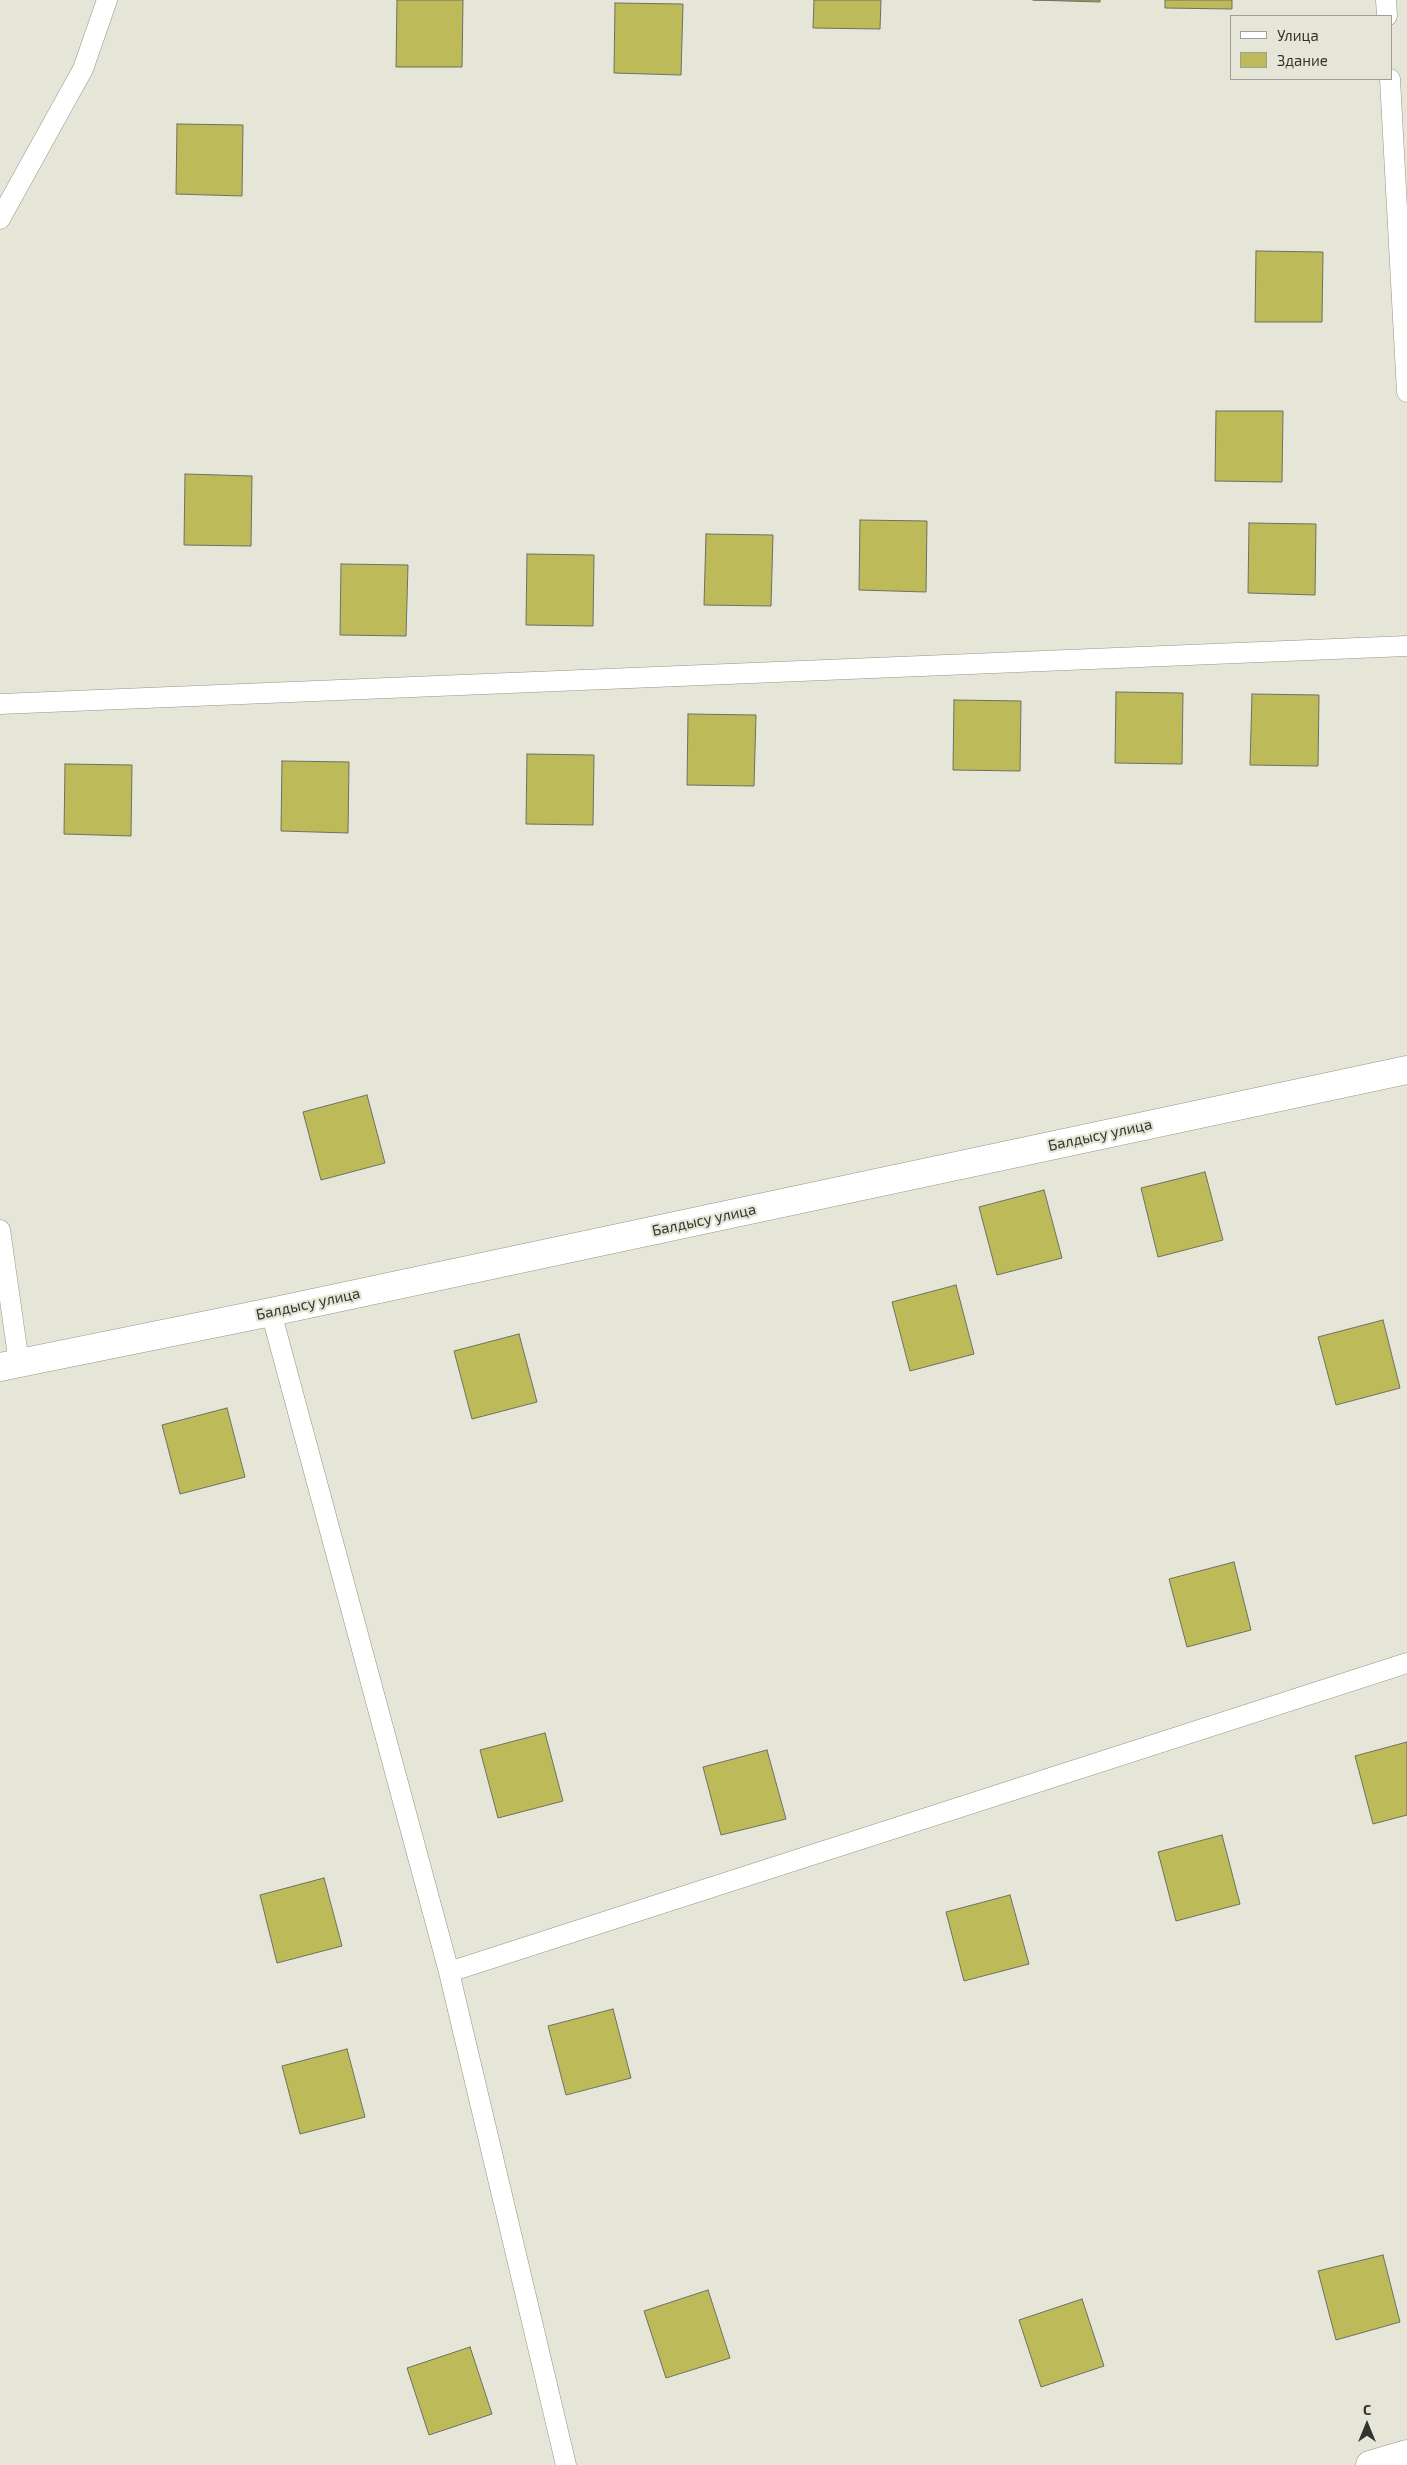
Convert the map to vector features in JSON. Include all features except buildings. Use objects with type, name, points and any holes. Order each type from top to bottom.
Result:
[{"type":"street","name":"Балдысу улица","points":[[9,1365],[270,1312],[1407,1070]]},
{"type":"street","points":[[1370,2465],[1407,2454]]},
{"type":"lane","points":[[0,220],[83,69],[107,0]]},
{"type":"lane","points":[[1386,0],[1387,15]]},
{"type":"lane","points":[[1390,80],[1407,392]]},
{"type":"lane","points":[[0,704],[1407,646]]},
{"type":"lane","points":[[0,1230],[9,1365]]},
{"type":"lane","points":[[270,1312],[449,1972],[566,2465]]},
{"type":"lane","points":[[449,1972],[1407,1664]]}]
